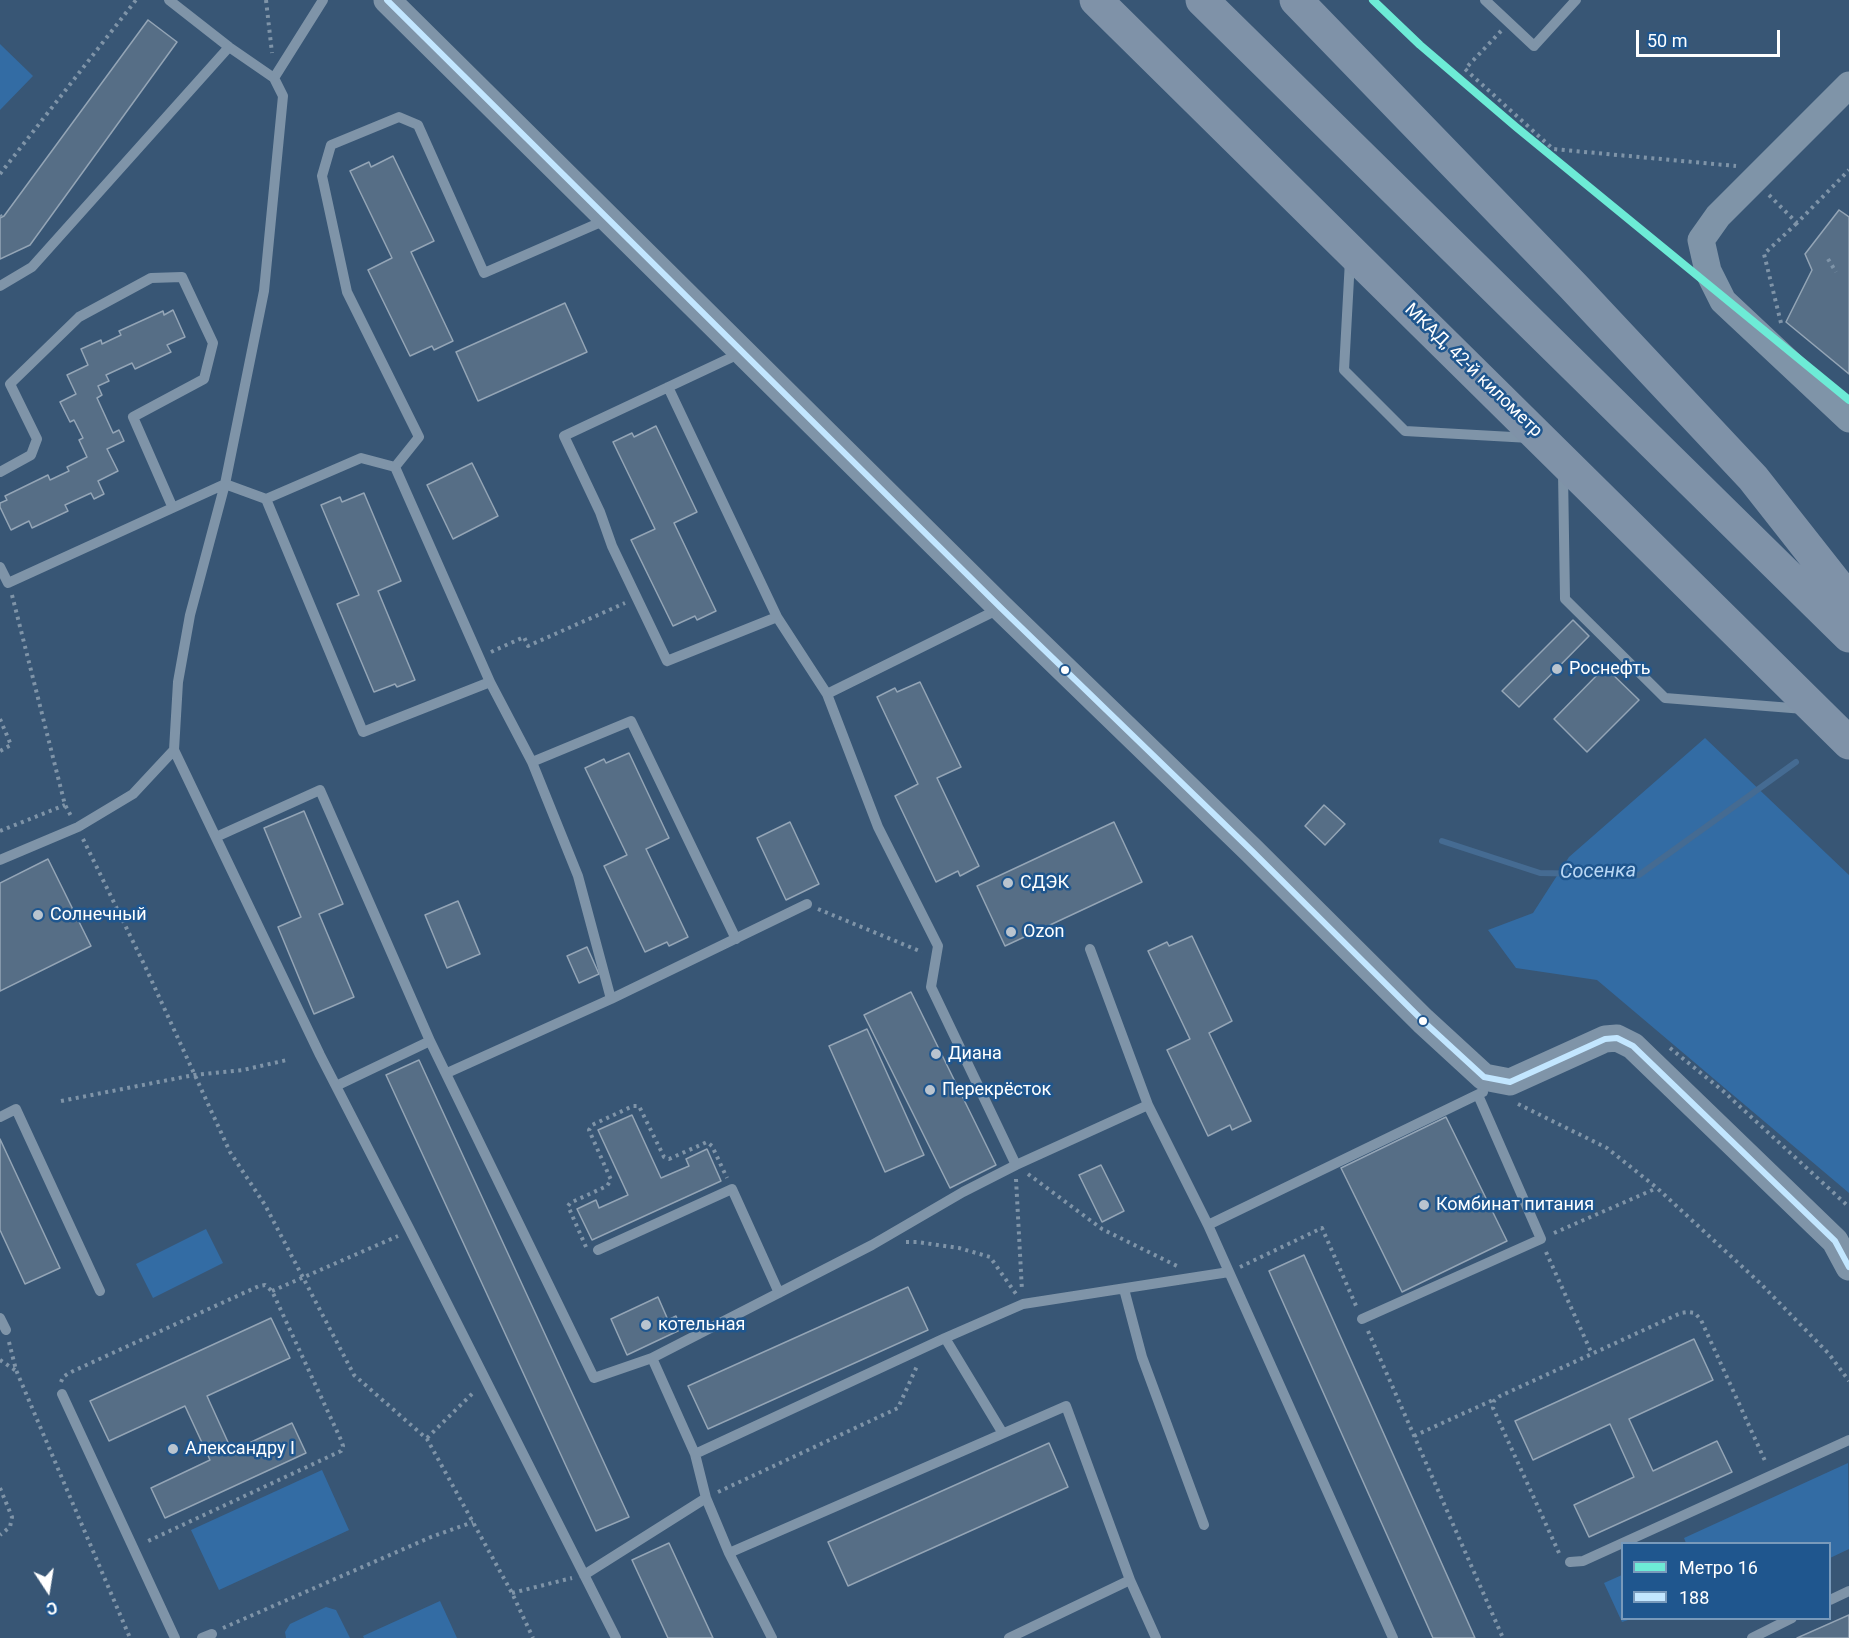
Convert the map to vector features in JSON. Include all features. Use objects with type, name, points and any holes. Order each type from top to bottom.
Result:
[{"type":"highway","name":"МКАД, 42-й километр","points":[[1096,0],[1849,742]]},
{"type":"highway","points":[[1202,0],[1849,636]]},
{"type":"highway","points":[[1296,0],[1573,286],[1753,478],[1849,600]]},
{"type":"street","points":[[387,0],[1001,608],[1252,851],[1423,1021],[1484,1077],[1488,1088],[1523,1077],[1605,1039],[1617,1038],[1633,1046],[1835,1241],[1849,1267]]},
{"type":"street","points":[[1849,85],[1718,216],[1701,240],[1708,271],[1723,301],[1849,419]]},
{"type":"lane","points":[[169,0],[229,47],[274,78],[283,96],[264,291],[225,483],[190,615],[178,682],[174,750],[336,1086],[616,1638]]},
{"type":"lane","points":[[274,78],[323,0]]},
{"type":"lane","points":[[1485,0],[1534,46],[1576,0]]},
{"type":"lane","points":[[0,286],[32,267],[229,47]]},
{"type":"lane","points":[[395,467],[419,438],[347,292],[322,176],[331,145],[399,117],[418,125],[484,273],[608,219]]},
{"type":"lane","points":[[1350,251],[1344,370],[1405,431],[1552,449],[1565,599],[1665,698],[1816,710]]},
{"type":"lane","points":[[0,472],[31,455],[37,439],[10,384],[79,317],[151,278],[182,277],[213,344],[204,379],[133,417],[172,506]]},
{"type":"lane","points":[[743,352],[564,436],[600,512],[612,546],[667,661],[777,617]]},
{"type":"lane","points":[[668,387],[777,617],[827,694],[878,827],[938,946],[931,987],[1016,1165]]},
{"type":"lane","points":[[0,567],[8,583],[225,483],[266,499],[361,458],[395,467]]},
{"type":"lane","points":[[395,467],[490,681],[532,762],[578,876],[611,999]]},
{"type":"lane","points":[[266,499],[363,732],[490,681]]},
{"type":"lane","points":[[827,694],[1001,608]]},
{"type":"lane","points":[[532,762],[631,721],[736,939]]},
{"type":"lane","points":[[0,860],[78,827],[134,794],[174,750]]},
{"type":"lane","points":[[216,837],[320,790],[430,1041],[594,1378],[652,1358],[872,1245],[963,1192],[1016,1165],[1148,1105]]},
{"type":"lane","points":[[447,1073],[611,999],[807,904]]},
{"type":"lane","points":[[1090,949],[1148,1105],[1208,1225],[1394,1638]]},
{"type":"lane","points":[[336,1086],[430,1041]]},
{"type":"lane","points":[[1208,1225],[1488,1088],[1541,1239],[1362,1319]]},
{"type":"lane","points":[[0,1117],[16,1109],[100,1292]]},
{"type":"lane","points":[[598,1250],[732,1189],[779,1293]]},
{"type":"lane","points":[[694,1454],[1023,1304],[1229,1272]]},
{"type":"lane","points":[[1124,1288],[1142,1357],[1204,1525]]},
{"type":"lane","points":[[0,1318],[6,1330]]},
{"type":"lane","points":[[945,1338],[1002,1432]]},
{"type":"lane","points":[[652,1358],[694,1454],[706,1498],[729,1553],[772,1638]]},
{"type":"lane","points":[[62,1394],[175,1638]]},
{"type":"lane","points":[[729,1553],[1065,1406],[1130,1580],[1156,1638]]},
{"type":"lane","points":[[1625,1542],[1849,1440]]},
{"type":"lane","points":[[584,1575],[706,1498]]},
{"type":"lane","points":[[1570,1562],[1583,1561],[1621,1544]]},
{"type":"lane","points":[[1009,1638],[1130,1580]]},
{"type":"lane","points":[[1831,1600],[1849,1591]]},
{"type":"lane","points":[[1752,1638],[1788,1620]]},
{"type":"path","points":[[0,174],[136,0]]},
{"type":"path","points":[[266,0],[274,78]]},
{"type":"path","points":[[1510,23],[1465,69],[1553,149],[1737,166]]},
{"type":"path","points":[[1782,326],[1764,254],[1849,170]]},
{"type":"path","points":[[1767,194],[1797,223]]},
{"type":"path","points":[[1828,259],[1836,272]]},
{"type":"path","points":[[8,583],[64,805],[78,827],[144,964],[230,1152],[265,1205],[354,1375],[427,1439],[512,1593],[533,1638]]},
{"type":"path","points":[[479,657],[524,637],[528,646],[637,597]]},
{"type":"path","points":[[0,719],[11,745],[0,752]]},
{"type":"path","points":[[0,831],[64,805]]},
{"type":"path","points":[[807,904],[925,953]]},
{"type":"path","points":[[1662,1041],[1723,1091],[1849,1207]]},
{"type":"path","points":[[61,1101],[194,1075],[243,1070],[287,1060]]},
{"type":"path","points":[[598,1250],[589,1251],[568,1206],[610,1184],[610,1177],[589,1130],[590,1126],[602,1120],[633,1106],[639,1106],[662,1156],[666,1158],[703,1143],[710,1143],[732,1189]]},
{"type":"path","points":[[1016,1165],[1102,1229],[1200,1277]]},
{"type":"path","points":[[1016,1165],[1023,1304]]},
{"type":"path","points":[[1592,1354],[1541,1239],[1657,1188]]},
{"type":"path","points":[[1229,1272],[1322,1228],[1503,1638]]},
{"type":"path","points":[[272,1291],[411,1230]]},
{"type":"path","points":[[872,1245],[917,1242],[959,1248],[990,1257],[1023,1304]]},
{"type":"path","points":[[62,1394],[60,1385],[63,1377],[69,1373],[265,1285],[272,1291],[341,1440],[343,1446],[341,1451],[133,1548]]},
{"type":"path","points":[[1414,1436],[1688,1312],[1695,1313],[1701,1320],[1772,1475]]},
{"type":"path","points":[[6,1330],[16,1370],[130,1638]]},
{"type":"path","points":[[706,1498],[898,1407],[926,1347]]},
{"type":"path","points":[[0,1360],[16,1370]]},
{"type":"path","points":[[427,1439],[486,1380]]},
{"type":"path","points":[[1500,1396],[1494,1401],[1493,1408],[1561,1557],[1570,1562]]},
{"type":"path","points":[[0,1488],[12,1517],[10,1527],[0,1535]]},
{"type":"path","points":[[207,1636],[431,1537],[473,1522]]},
{"type":"path","points":[[512,1593],[584,1575]]},
{"type":"shaded area","points":[[0,44],[33,76],[0,110]]},
{"type":"shaded area","points":[[1705,738],[1849,875],[1849,1193],[1597,980],[1516,968],[1488,930],[1533,913],[1569,857]]},
{"type":"shaded area","points":[[206,1229],[223,1263],[153,1298],[136,1264]]},
{"type":"shaded area","points":[[1848,1463],[1849,1549],[1831,1558],[1831,1542],[1686,1542],[1684,1538]]},
{"type":"shaded area","points":[[322,1470],[349,1530],[219,1590],[191,1530]]},
{"type":"shaded area","points":[[1621,1575],[1621,1620],[1604,1583]]},
{"type":"shaded area","points":[[440,1601],[457,1638],[364,1638],[363,1636]]},
{"type":"shaded area","points":[[326,1607],[336,1610],[350,1638],[286,1638],[285,1632],[290,1624]]},
{"type":"building","points":[[148,20],[177,42],[30,245],[0,259],[0,218],[4,216]]},
{"type":"building","points":[[393,156],[434,241],[411,252],[453,341],[434,350],[432,346],[410,356],[368,270],[392,258],[350,171],[369,162],[371,167]]},
{"type":"building","points":[[1839,210],[1849,217],[1849,374],[1786,322],[1812,270],[1805,254]]},
{"type":"building","points":[[565,303],[587,352],[478,401],[456,352]]},
{"type":"building","points":[[173,310],[185,337],[167,345],[171,352],[135,369],[132,363],[106,375],[109,381],[98,386],[102,395],[97,398],[113,433],[119,430],[124,441],[107,449],[118,471],[98,481],[104,494],[94,499],[91,493],[65,505],[68,511],[32,528],[29,521],[11,530],[0,507],[0,503],[7,500],[5,496],[48,475],[50,480],[69,471],[67,467],[87,457],[79,440],[83,438],[74,420],[70,422],[60,402],[76,394],[67,375],[88,365],[81,349],[101,340],[102,344],[121,335],[119,331],[163,311],[164,315]]},
{"type":"building","points":[[656,426],[697,512],[674,523],[716,611],[697,620],[695,616],[673,626],[631,540],[655,529],[613,442],[632,433],[634,437]]},
{"type":"building","points":[[472,463],[498,516],[453,539],[427,485]]},
{"type":"building","points":[[364,493],[401,581],[378,591],[415,680],[374,692],[337,604],[359,595],[321,505],[340,497],[342,502]]},
{"type":"building","points":[[1573,620],[1589,636],[1519,707],[1502,691]]},
{"type":"building","points":[[1605,667],[1639,700],[1587,752],[1554,719]]},
{"type":"building","points":[[920,682],[961,767],[937,778],[979,866],[960,876],[958,871],[936,882],[895,796],[918,784],[877,697],[895,688],[897,692]]},
{"type":"building","points":[[629,753],[669,838],[646,849],[688,937],[669,946],[667,942],[645,952],[604,866],[627,855],[585,768],[604,759],[606,763]]},
{"type":"building","points":[[1324,805],[1345,824],[1325,845],[1305,826]]},
{"type":"building","points":[[304,811],[343,904],[319,914],[354,997],[314,1014],[278,927],[301,917],[264,828]]},
{"type":"building","points":[[790,822],[819,884],[786,900],[757,838]]},
{"type":"building","points":[[1114,822],[1142,882],[1005,946],[977,886]]},
{"type":"building","name":"Солнечный","points":[[48,859],[91,946],[0,991],[0,883]]},
{"type":"building","points":[[458,901],[480,954],[447,968],[425,915]]},
{"type":"building","points":[[1192,936],[1232,1021],[1209,1033],[1251,1121],[1232,1130],[1230,1125],[1208,1136],[1167,1050],[1190,1039],[1148,951],[1167,942],[1169,946]]},
{"type":"building","points":[[587,947],[599,974],[579,983],[567,956]]},
{"type":"building","name":"Перекрёсток","points":[[911,992],[996,1165],[950,1188],[864,1015]]},
{"type":"building","points":[[867,1029],[924,1155],[885,1172],[829,1046]]},
{"type":"building","points":[[419,1060],[629,1517],[596,1531],[386,1075]]},
{"type":"building","points":[[632,1115],[661,1178],[689,1166],[686,1159],[707,1149],[721,1181],[592,1240],[577,1209],[596,1200],[599,1208],[628,1195],[598,1130]]},
{"type":"building","name":"Комбинат питания","points":[[1446,1117],[1507,1241],[1402,1292],[1341,1168]]},
{"type":"building","points":[[0,1139],[60,1268],[25,1284],[0,1230]]},
{"type":"building","points":[[1101,1165],[1124,1211],[1102,1222],[1079,1175]]},
{"type":"building","points":[[1304,1255],[1475,1638],[1433,1638],[1269,1271]]},
{"type":"building","points":[[908,1287],[928,1330],[708,1429],[688,1386]]},
{"type":"building","name":"котельная","points":[[658,1297],[668,1320],[676,1316],[682,1329],[627,1355],[611,1319]]},
{"type":"building","points":[[271,1318],[290,1358],[207,1396],[232,1451],[292,1423],[306,1453],[165,1518],[151,1488],[210,1460],[185,1406],[109,1441],[90,1401]]},
{"type":"building","points":[[1694,1339],[1713,1380],[1629,1419],[1653,1471],[1717,1441],[1732,1472],[1589,1537],[1574,1505],[1634,1477],[1610,1424],[1533,1460],[1515,1421]]},
{"type":"building","points":[[1049,1443],[1068,1487],[848,1586],[828,1542]]},
{"type":"building","points":[[669,1543],[713,1638],[668,1638],[632,1560]]},
{"type":"building","points":[[1849,1615],[1849,1638],[1797,1638]]},
{"type":"waterway","name":"Сосенка","points":[[1442,841],[1540,873],[1639,875],[1796,762]]},
{"type":"metro line","name":"16","points":[[1373,0],[1420,45],[1516,127],[1849,400]]},
{"type":"transit line","name":"188","points":[[387,0],[1001,608],[1252,851],[1423,1021],[1484,1077],[1510,1082],[1605,1039],[1617,1038],[1633,1046],[1835,1241],[1849,1267]]},
{"type":"place","name":"Роснефть","points":[[1557,669]]},
{"type":"place","name":"СДЭК","points":[[1008,883]]},
{"type":"place","name":"Солнечный","points":[[38,915]]},
{"type":"place","name":"Ozon","points":[[1011,932]]},
{"type":"place","name":"Диана","points":[[936,1054]]},
{"type":"place","name":"Перекрёсток","points":[[930,1090]]},
{"type":"place","name":"Комбинат питания","points":[[1424,1205]]},
{"type":"place","name":"котельная","points":[[646,1325]]},
{"type":"place","name":"Александру I","points":[[173,1449]]}]
